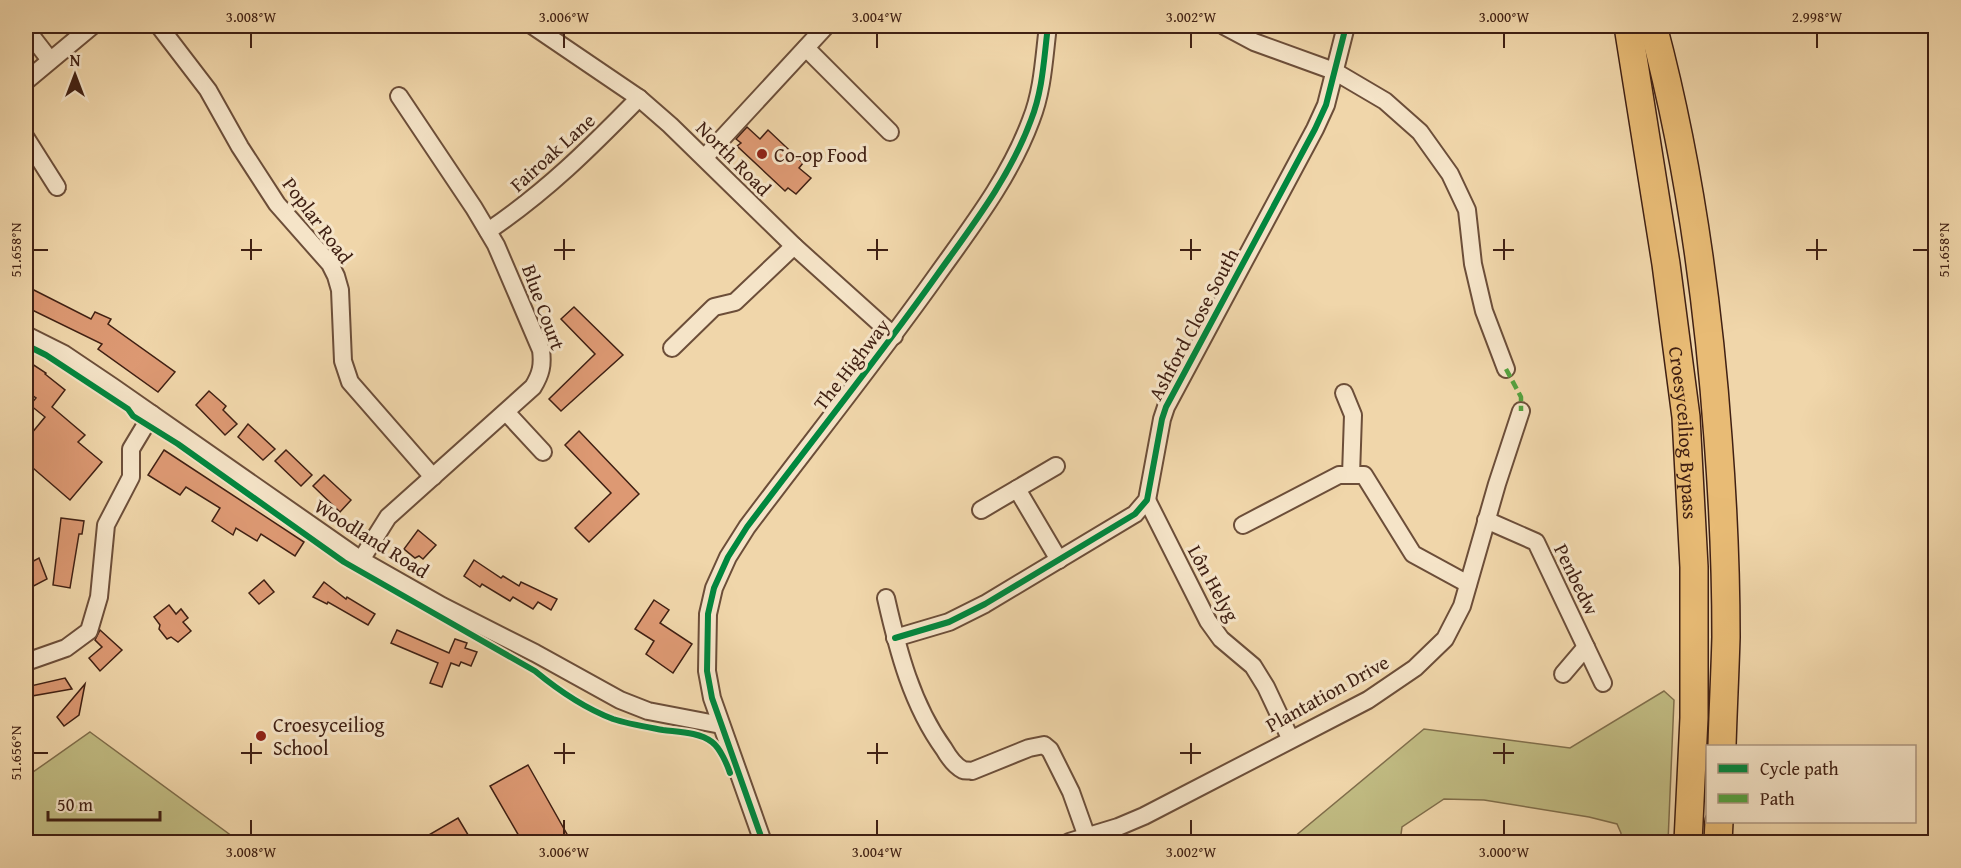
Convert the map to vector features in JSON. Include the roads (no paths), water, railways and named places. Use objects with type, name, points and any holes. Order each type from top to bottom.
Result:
[{"type":"highway","name":"Croesyceiliog Bypass","points":[[1628,26],[1664,252],[1686,417],[1694,567],[1694,718],[1688,843]]},
{"type":"highway","name":"Croesyceiliog Bypass","points":[[1653,26],[1670,91],[1696,227],[1713,363],[1723,512],[1726,636],[1722,745]]},
{"type":"highway","points":[[1718,843],[1719,823]]},
{"type":"street","points":[[26,81],[92,26]]},
{"type":"street","name":"Poplar Road","points":[[159,26],[208,90],[240,147],[277,204],[330,264],[340,290],[343,360],[350,382],[433,477]]},
{"type":"street","name":"North Road","points":[[533,26],[639,98],[705,157],[794,246],[894,336]]},
{"type":"street","points":[[705,157],[826,26]]},
{"type":"street","name":"The Highway","points":[[764,843],[712,698],[707,671],[708,614],[714,588],[728,557],[747,527],[894,336],[963,240],[1015,158],[1032,118],[1042,82],[1048,26]]},
{"type":"street","points":[[1224,26],[1254,42],[1334,71],[1384,101],[1420,132],[1450,174],[1467,210],[1473,264],[1484,311],[1506,369]]},
{"type":"street","name":"Ashford Close South","points":[[1147,500],[1166,407],[1315,129],[1326,105],[1346,26]]},
{"type":"street","points":[[26,29],[50,60]]},
{"type":"street","points":[[806,48],[891,132]]},
{"type":"street","name":"Blue Court","points":[[361,560],[388,517],[533,387],[543,364],[541,350],[506,264],[488,231],[399,96]]},
{"type":"street","name":"Fairoak Lane","points":[[488,231],[522,208],[559,178],[639,98]]},
{"type":"street","points":[[26,138],[57,187]]},
{"type":"street","points":[[672,348],[714,307],[735,302],[794,246]]},
{"type":"street","name":"Woodland Road","points":[[26,335],[64,354],[361,560],[442,606],[535,653],[620,700],[648,711],[721,725]]},
{"type":"street","points":[[1344,393],[1353,415],[1351,475]]},
{"type":"street","name":"Plantation Drive","points":[[1069,843],[1144,816],[1290,738],[1368,700],[1415,668],[1445,639],[1462,606],[1486,520],[1521,411]]},
{"type":"street","points":[[506,412],[543,452]]},
{"type":"street","points":[[29,661],[66,648],[89,631],[99,597],[106,525],[131,477],[131,449],[152,414]]},
{"type":"street","points":[[981,510],[1056,466]]},
{"type":"street","points":[[1243,525],[1339,475],[1364,475],[1413,554],[1468,584]]},
{"type":"street","points":[[1017,489],[1059,560]]},
{"type":"street","points":[[895,638],[949,622],[985,604],[1135,514],[1147,500]]},
{"type":"street","name":"Lôn Helyg","points":[[1147,500],[1208,621],[1221,639],[1253,666],[1266,687],[1290,738]]},
{"type":"street","name":"Penbedw","points":[[1486,520],[1536,542],[1603,683]]},
{"type":"street","points":[[886,598],[907,678],[932,733],[955,763],[963,770],[972,771],[1029,748],[1044,745],[1050,750],[1071,792],[1088,837]]},
{"type":"street","points":[[1563,674],[1586,647]]},
{"type":"place","name":"Co-op Food","points":[[762,154]]},
{"type":"place","name":"Croesyceiliog School","points":[[261,736]]}]
